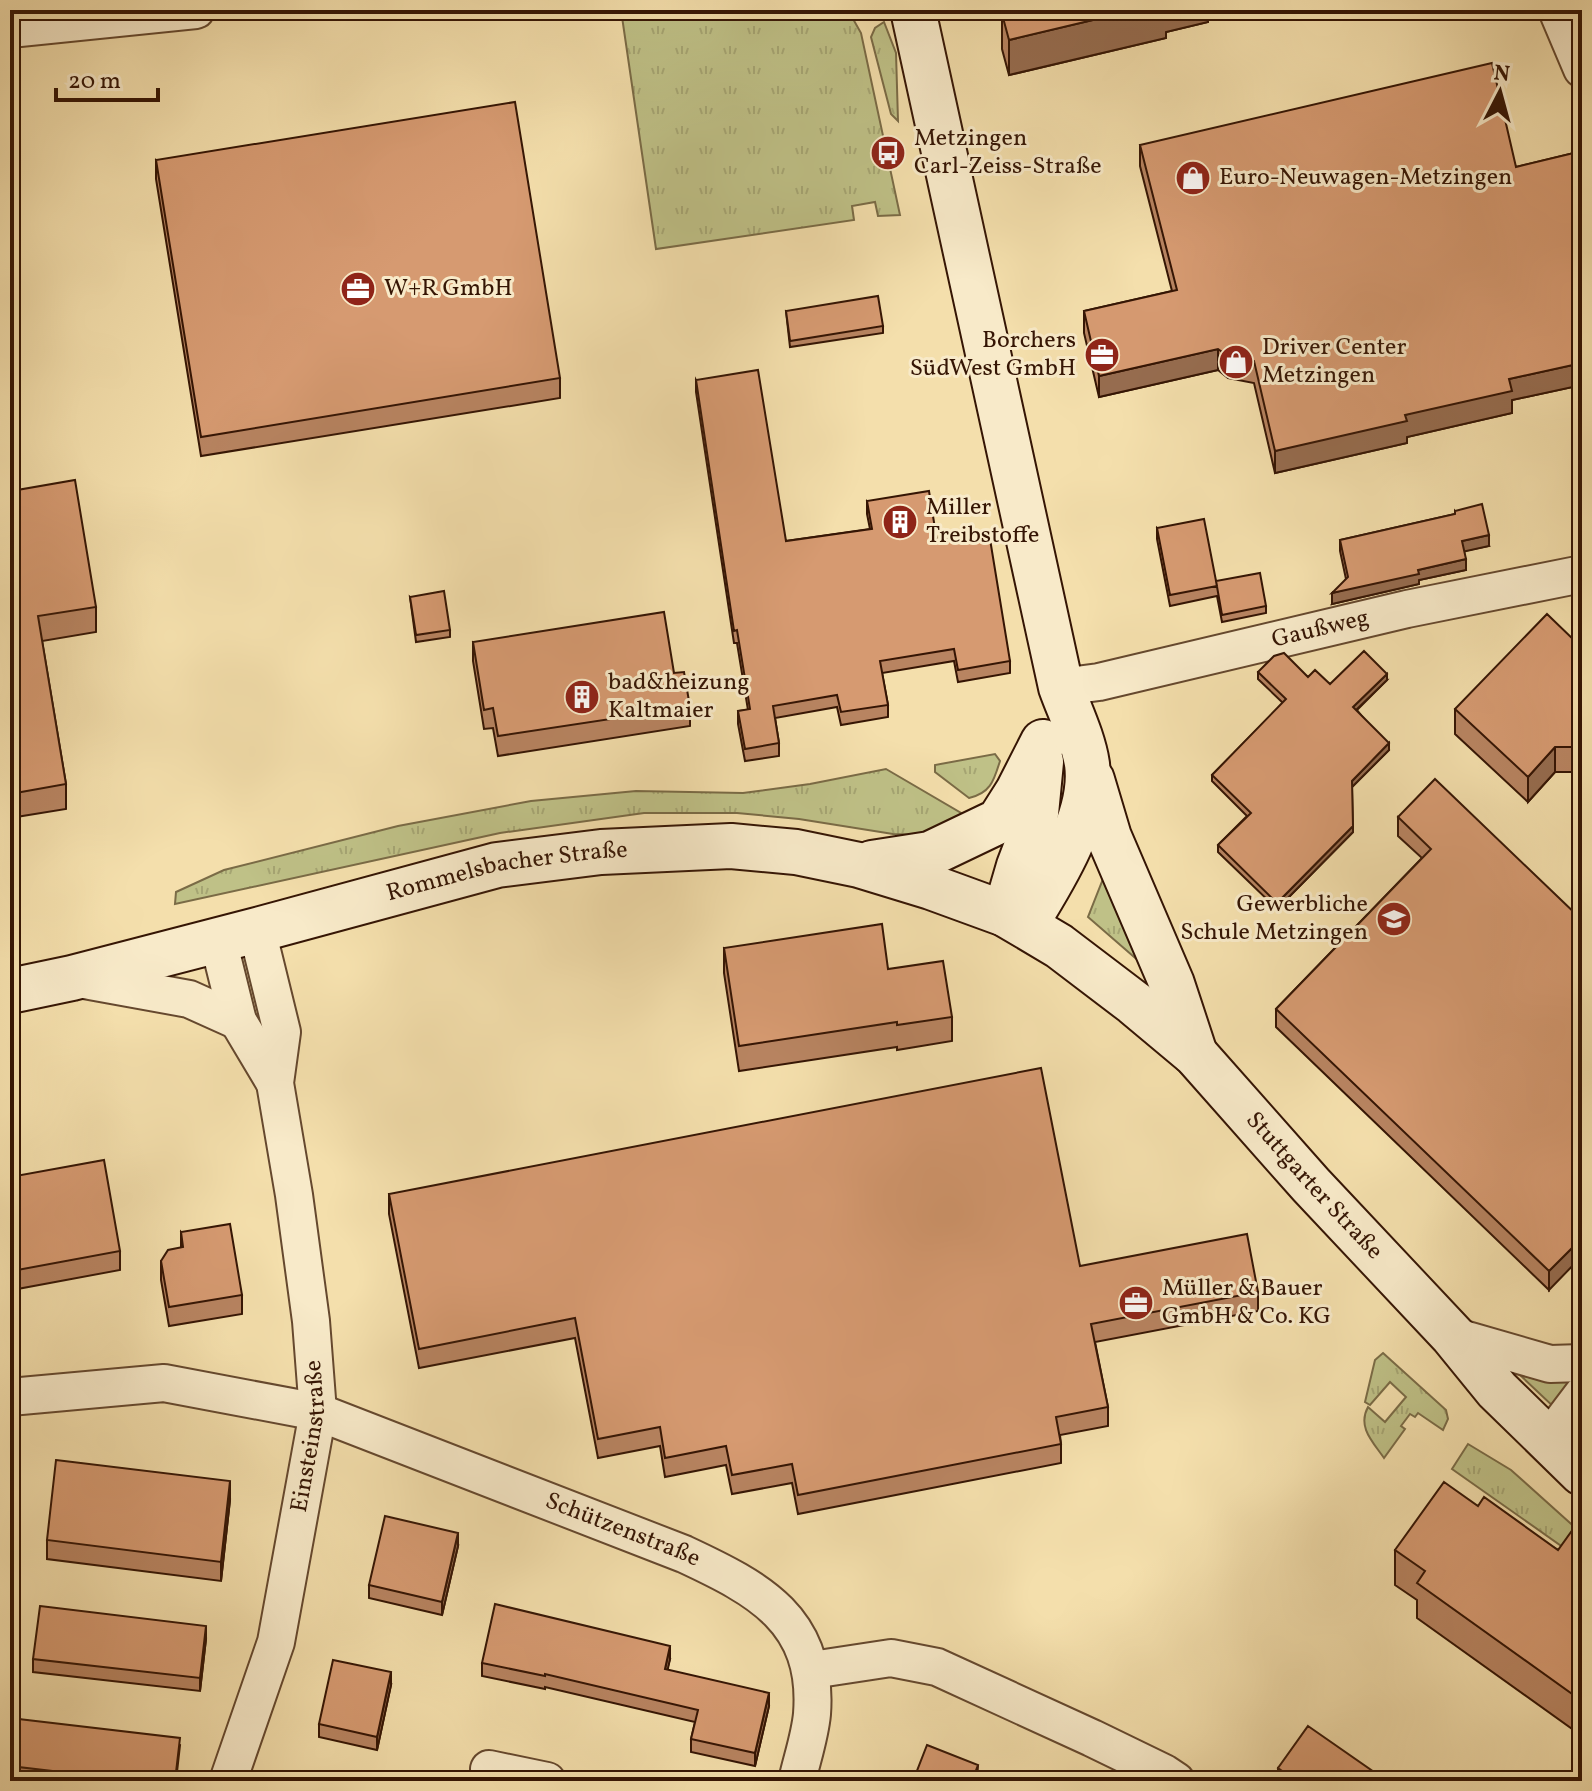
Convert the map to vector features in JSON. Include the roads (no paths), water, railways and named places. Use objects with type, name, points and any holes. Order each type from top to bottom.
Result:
[{"type":"street","points":[[32,21],[196,10]]},
{"type":"street","points":[[913,10],[1061,687],[1109,837],[1172,984],[1195,1054]]},
{"type":"street","points":[[1557,10],[1582,69]]},
{"type":"street","name":"Gaußweg","points":[[1061,687],[1099,682],[1407,609],[1582,574]]},
{"type":"street","points":[[859,865],[930,854],[999,821],[1043,742],[1061,687]]},
{"type":"street","points":[[1015,920],[1019,866],[1035,824],[1043,742]]},
{"type":"street","points":[[1015,920],[1045,893],[1079,829],[1087,766]]},
{"type":"street","name":"Rommelsbacher Straße","points":[[10,991],[72,978],[497,865],[601,852],[731,846],[796,852],[859,865],[931,887],[1015,920]]},
{"type":"street","name":"Stuttgarter Straße","points":[[1015,920],[1074,956],[1195,1054],[1311,1185],[1453,1336],[1497,1390],[1570,1455]]},
{"type":"street","name":"Einsteinstraße","points":[[237,935],[244,1032],[275,1083]]},
{"type":"street","name":"Einsteinstraße","points":[[228,1781],[276,1642],[318,1412],[311,1321],[275,1083],[282,1032],[237,935]]},
{"type":"street","points":[[72,978],[189,999],[244,1032]]},
{"type":"street","points":[[1453,1336],[1550,1364],[1582,1363]]},
{"type":"street","name":"Schützenstraße","points":[[10,1397],[164,1383],[318,1412],[684,1554],[732,1577],[769,1601],[797,1632],[812,1670]]},
{"type":"street","points":[[1570,1455],[1582,1395]]},
{"type":"street","points":[[797,1781],[812,1716],[812,1670],[891,1658],[937,1667],[1176,1781]]},
{"type":"street","points":[[489,1769],[547,1781]]},
{"type":"place","name":"Metzingen Carl-Zeiss-Straße","points":[[888,153]]},
{"type":"place","name":"Euro-Neuwagen-Metzingen","points":[[1193,178]]},
{"type":"place","name":"W+R GmbH","points":[[358,289]]},
{"type":"place","name":"Borchers SüdWest GmbH","points":[[1102,355]]},
{"type":"place","name":"Driver Center Metzingen","points":[[1236,362]]},
{"type":"place","name":"Miller Treibstoffe","points":[[900,522]]},
{"type":"place","name":"bad&heizung Kaltmaier","points":[[582,697]]},
{"type":"place","name":"Gewerbliche Schule Metzingen","points":[[1394,919]]},
{"type":"place","name":"Müller & Bauer GmbH & Co. KG","points":[[1136,1303]]}]
